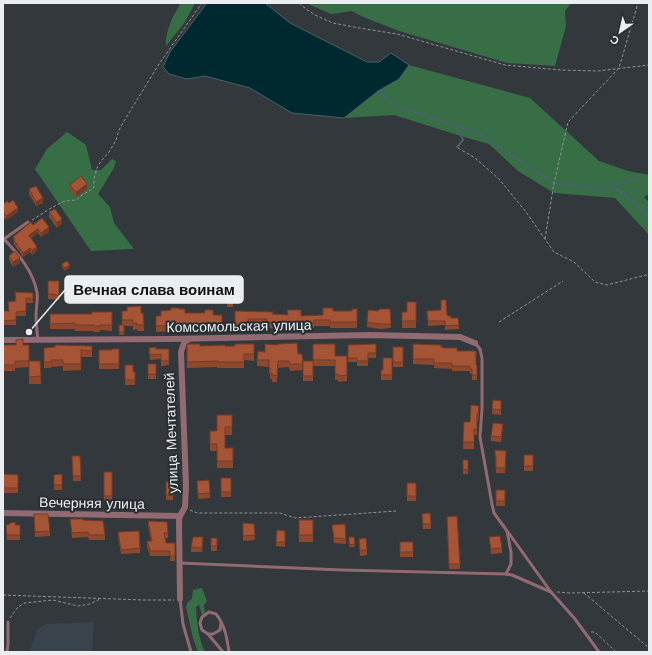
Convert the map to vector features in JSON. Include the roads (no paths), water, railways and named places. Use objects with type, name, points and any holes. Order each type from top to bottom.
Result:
[{"type":"street","name":"Комсомольская улица","points":[[3,340],[368,336],[460,337],[475,343]]},
{"type":"street","points":[[170,339],[178,346],[181,352]]},
{"type":"street","points":[[181,352],[184,343],[189,339]]},
{"type":"street","name":"улица Мечтателей","points":[[180,599],[179,520],[185,507],[186,485],[181,352]]},
{"type":"street","name":"Вечерняя улица","points":[[3,513],[180,516]]},
{"type":"lane","points":[[28,222],[4,239],[21,258],[32,277],[36,288],[38,340]]},
{"type":"lane","points":[[475,343],[480,350],[482,358],[482,408],[480,437],[494,513],[550,592],[566,609],[599,652]]},
{"type":"lane","points":[[506,574],[511,558],[507,531]]},
{"type":"lane","points":[[179,562],[342,570],[506,574],[512,575],[550,592]]},
{"type":"lane","points":[[180,599],[183,624],[191,652]]},
{"type":"lane","points":[[223,652],[208,634],[202,630],[200,623],[202,617],[209,612],[216,614],[222,621],[228,638],[229,652]]},
{"type":"lane","points":[[208,634],[213,634],[220,630],[222,621]]},
{"type":"lane","points":[[7,652],[8,622]]},
{"type":"water","points":[[207,3],[265,3],[290,23],[367,62],[379,62],[391,53],[409,65],[399,79],[378,91],[344,118],[292,113],[250,88],[205,76],[187,79],[169,74],[163,67],[170,52]]},
{"type":"waterway","points":[[378,91],[398,107],[477,132],[554,183],[600,189],[640,178]]},
{"type":"waterway","points":[[457,126],[463,140],[457,147]]},
{"type":"waterway","points":[[612,187],[625,194],[649,218]]},
{"type":"place","name":"Вечная слава воинам","points":[[29,332]]}]
